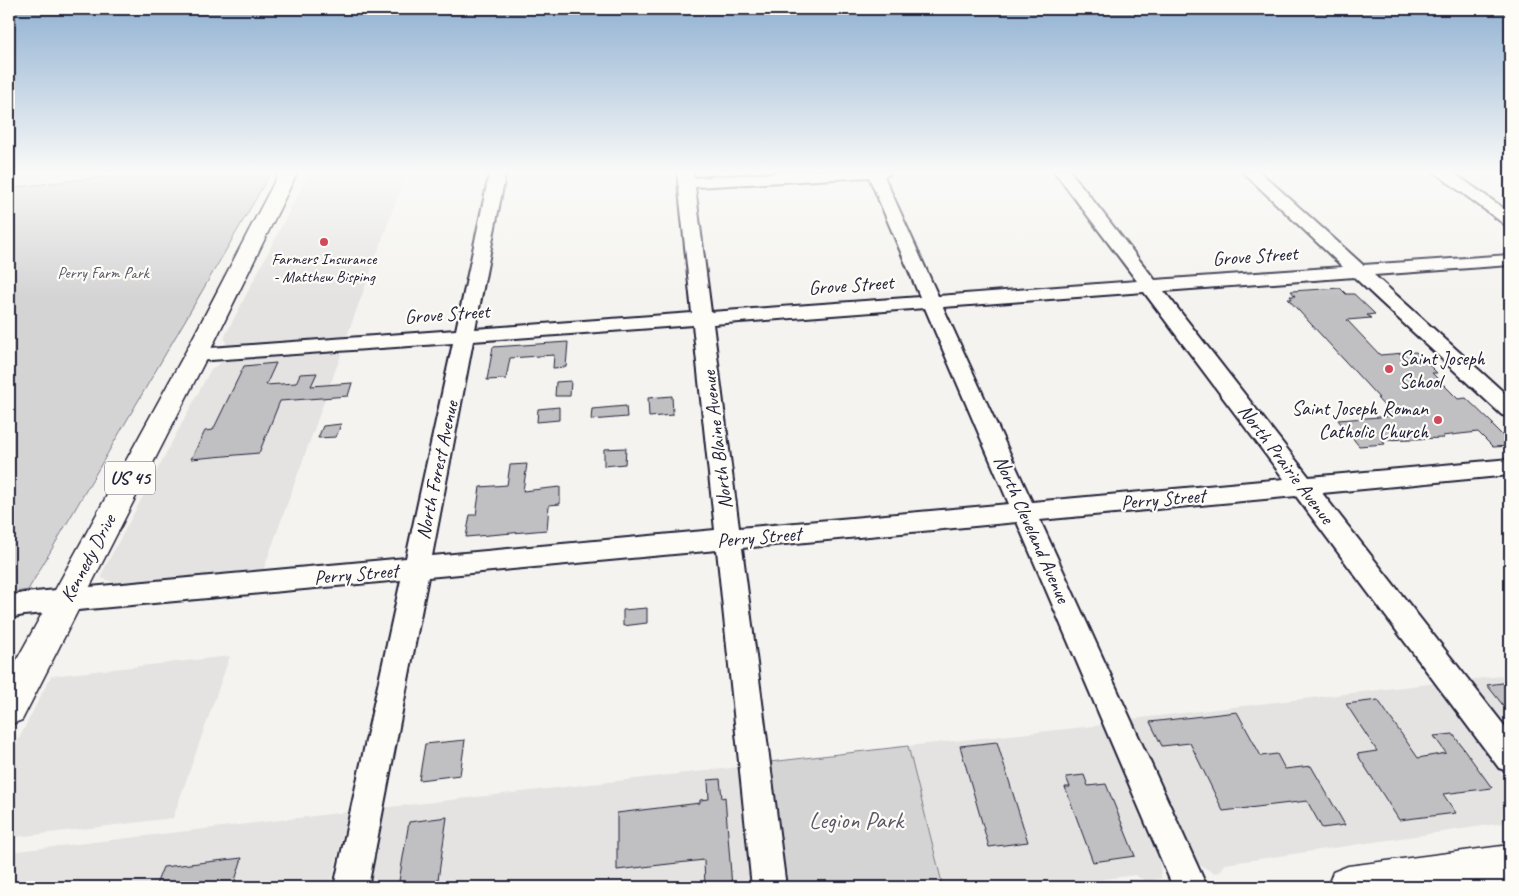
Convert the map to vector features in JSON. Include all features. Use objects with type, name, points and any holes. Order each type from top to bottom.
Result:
[{"type":"main road","name":"US 45","points":[[196,355],[268,213]]},
{"type":"main road","name":"Kennedy Drive","points":[[9,708],[196,355]]},
{"type":"main road","points":[[1348,887],[1510,865]]},
{"type":"street","name":"North Forest Avenue","points":[[351,887],[489,213]]},
{"type":"street","name":"North Blaine Avenue","points":[[689,213],[769,887]]},
{"type":"street","name":"North Cleveland Avenue","points":[[893,213],[1190,887]]},
{"type":"street","name":"North Prairie Avenue","points":[[1094,213],[1510,757]]},
{"type":"street","points":[[1295,213],[1510,410]]},
{"type":"street","name":"Grove Street","points":[[196,355],[1510,260]]},
{"type":"street","name":"Perry Street","points":[[9,607],[1510,467]]},
{"type":"shaded area","points":[[288,213],[392,213],[346,339],[229,346],[226,344],[225,336]]},
{"type":"shaded area","points":[[342,352],[263,571],[117,584],[102,578],[103,571],[211,369],[224,361],[230,360]]},
{"type":"shaded area","points":[[230,656],[173,818],[9,838],[9,758],[51,676]]},
{"type":"shaded area","points":[[1510,675],[1510,737],[1466,680]]},
{"type":"shaded area","points":[[1437,683],[1510,785],[1510,822],[1225,864],[1220,872],[1214,873],[1198,864],[1132,719]]},
{"type":"shaded area","points":[[1103,725],[1160,863],[1161,878],[1147,882],[1135,875],[1043,887],[943,887],[908,746]]},
{"type":"shaded area","points":[[739,767],[751,887],[366,887],[381,808]]},
{"type":"shaded area","points":[[348,812],[330,887],[9,887],[9,852]]},
{"type":"green space","name":"Perry Farm Park","points":[[9,213],[248,213],[28,590],[9,593]]},
{"type":"green space","name":"Legion Park","points":[[908,746],[943,887],[784,887],[770,762]]},
{"type":"building","points":[[1340,288],[1346,294],[1354,294],[1375,314],[1367,315],[1371,318],[1347,320],[1380,355],[1416,352],[1437,373],[1432,373],[1458,399],[1466,398],[1494,425],[1492,425],[1510,443],[1510,446],[1493,447],[1478,432],[1442,436],[1444,438],[1382,440],[1385,444],[1359,446],[1338,420],[1393,416],[1377,398],[1379,398],[1288,299],[1292,299],[1290,296],[1295,296],[1291,291]]},
{"type":"building","points":[[568,342],[566,367],[553,368],[554,355],[510,358],[506,379],[487,380],[493,347]]},
{"type":"building","points":[[276,363],[266,385],[296,383],[300,374],[317,373],[311,386],[352,383],[348,396],[280,401],[259,453],[191,459],[205,431],[213,430],[244,366]]},
{"type":"building","points":[[571,381],[570,396],[555,396],[556,382]]},
{"type":"building","points":[[672,396],[673,415],[649,417],[648,398]]},
{"type":"building","points":[[626,406],[627,417],[591,420],[592,409]]},
{"type":"building","points":[[559,407],[559,420],[537,422],[538,409]]},
{"type":"building","points":[[341,424],[336,437],[318,438],[323,426]]},
{"type":"building","points":[[626,448],[625,464],[604,466],[604,449]]},
{"type":"building","points":[[527,464],[523,491],[560,487],[560,504],[549,505],[547,530],[466,537],[470,515],[476,515],[480,487],[507,485],[510,465]]},
{"type":"building","points":[[647,608],[647,623],[623,626],[623,610]]},
{"type":"building","points":[[1510,682],[1510,714],[1487,685]]},
{"type":"building","points":[[1378,700],[1418,758],[1446,753],[1434,736],[1453,734],[1492,788],[1443,794],[1456,813],[1399,820],[1357,754],[1377,751],[1346,704]]},
{"type":"building","points":[[1237,712],[1261,756],[1277,754],[1285,769],[1311,766],[1345,825],[1322,828],[1307,801],[1223,811],[1190,743],[1162,746],[1150,722]]},
{"type":"building","points":[[465,740],[460,775],[419,780],[425,744]]},
{"type":"building","points":[[997,742],[1028,842],[989,847],[960,746]]},
{"type":"building","points":[[1084,775],[1088,786],[1106,784],[1135,856],[1093,862],[1065,787],[1070,787],[1066,777]]},
{"type":"building","points":[[720,779],[722,798],[725,797],[732,887],[705,887],[704,860],[617,870],[617,813],[700,803],[700,800],[709,799],[708,780]]},
{"type":"building","points":[[447,817],[437,887],[398,887],[409,822]]},
{"type":"building","points":[[242,858],[233,887],[155,887],[163,867]]},
{"type":"place","name":"Farmers Insurance - Matthew Bisping","points":[[324,242]]},
{"type":"place","name":"Saint Joseph School","points":[[1389,369]]},
{"type":"place","name":"Saint Joseph Roman Catholic Church","points":[[1438,420]]}]
